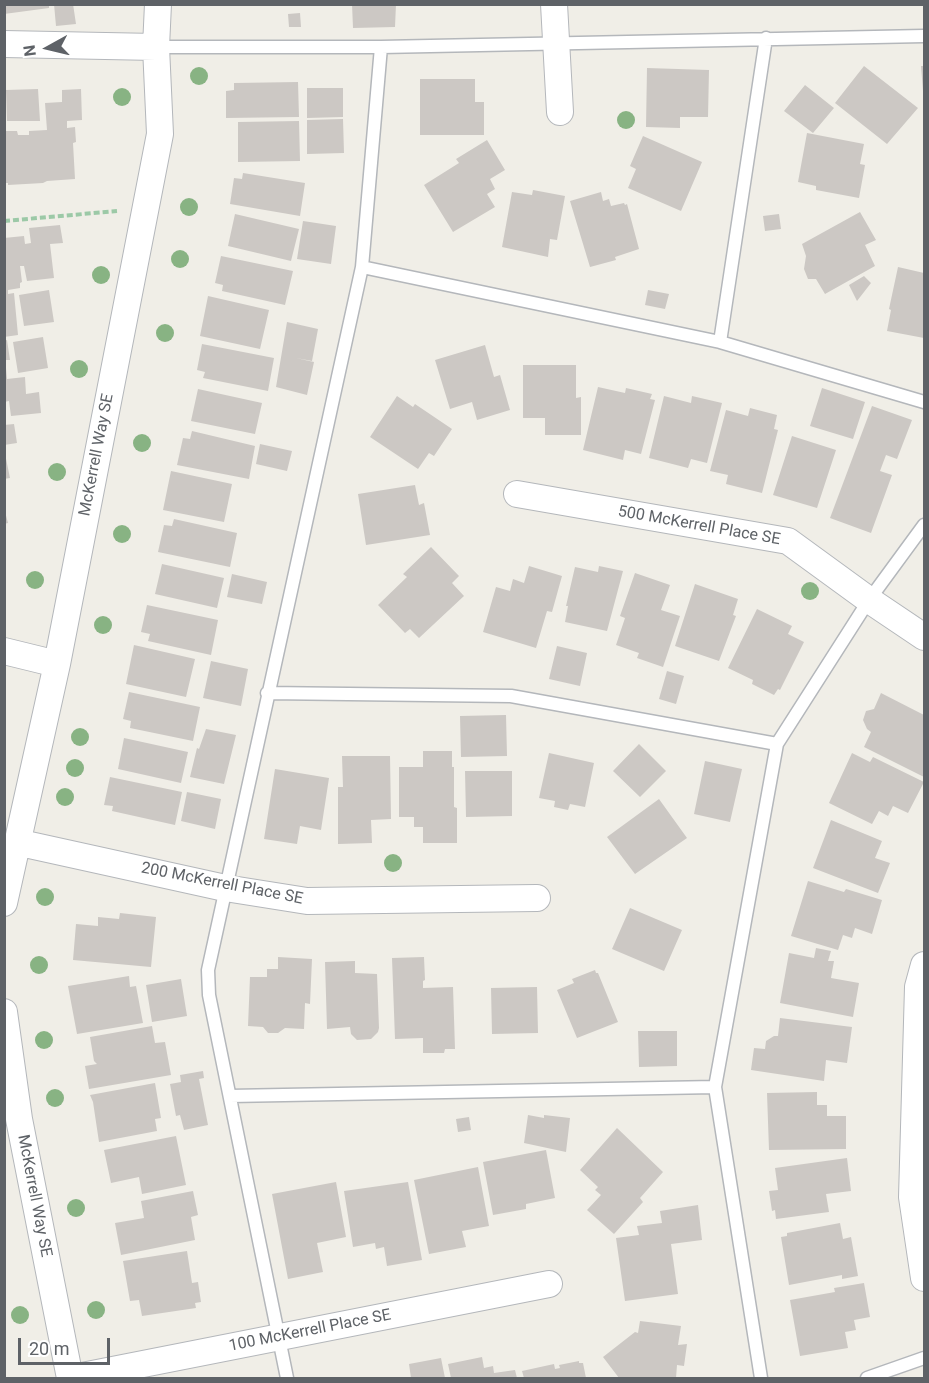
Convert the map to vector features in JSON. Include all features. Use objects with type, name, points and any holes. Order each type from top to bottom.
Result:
[{"type":"street","name":"McKerrell Way SE","points":[[4,903],[57,664],[160,134],[156,47],[158,4]]},
{"type":"street","points":[[554,4],[560,112]]},
{"type":"street","points":[[4,44],[156,47]]},
{"type":"street","name":"500 McKerrell Place SE","points":[[517,494],[788,541],[924,637]]},
{"type":"street","points":[[4,651],[57,664]]},
{"type":"street","name":"200 McKerrell Place SE","points":[[16,842],[225,888],[292,899],[323,901],[537,898]]},
{"type":"street","points":[[924,965],[918,987],[912,1197],[924,1278]]},
{"type":"street","name":"McKerrell Way SE","points":[[4,1012],[19,1119],[71,1378]]},
{"type":"street","name":"100 McKerrell Place SE","points":[[71,1378],[549,1284]]},
{"type":"lane","points":[[156,47],[381,47],[924,36]]},
{"type":"lane","points":[[720,342],[766,38]]},
{"type":"lane","points":[[287,1378],[208,981],[210,958],[267,693],[362,267],[381,47]]},
{"type":"lane","points":[[362,267],[720,342],[924,402]]},
{"type":"lane","points":[[761,1378],[715,1087],[777,744],[869,600],[924,525]]},
{"type":"lane","points":[[267,693],[511,696],[777,744]]},
{"type":"lane","points":[[230,1096],[715,1087]]},
{"type":"lane","points":[[867,1378],[924,1358]]},
{"type":"path","points":[[4,221],[146,208]]},
{"type":"building","points":[[54,4],[73,4],[76,24],[56,26]]},
{"type":"building","points":[[352,4],[396,4],[395,27],[353,28]]},
{"type":"building","points":[[4,5],[49,5],[49,8],[4,14]]},
{"type":"building","points":[[300,13],[301,27],[289,27],[288,14]]},
{"type":"building","points":[[864,66],[918,108],[887,144],[835,103]]},
{"type":"building","points":[[921,66],[924,66],[924,91],[923,91]]},
{"type":"building","points":[[647,68],[709,70],[708,117],[680,117],[680,128],[646,127]]},
{"type":"building","points":[[420,79],[475,79],[475,102],[484,102],[484,135],[420,135]]},
{"type":"building","points":[[298,82],[299,117],[226,118],[226,91],[234,90],[234,83]]},
{"type":"building","points":[[805,85],[834,108],[813,133],[784,111]]},
{"type":"building","points":[[307,88],[343,88],[343,117],[307,118]]},
{"type":"building","points":[[38,89],[40,121],[7,121],[6,90]]},
{"type":"building","points":[[81,89],[82,120],[67,121],[67,128],[75,127],[76,142],[73,143],[75,179],[8,185],[4,183],[4,131],[17,131],[18,135],[29,135],[29,131],[47,130],[45,103],[62,102],[62,90]]},
{"type":"building","points":[[343,119],[344,153],[307,154],[307,120]]},
{"type":"building","points":[[299,121],[300,161],[238,162],[238,122]]},
{"type":"building","points":[[807,133],[864,144],[860,164],[865,165],[859,198],[816,190],[816,186],[798,182]]},
{"type":"building","points":[[643,136],[702,162],[681,211],[628,188],[636,169],[630,166]]},
{"type":"building","points":[[487,140],[505,170],[490,179],[495,189],[487,194],[495,207],[453,232],[424,185],[459,163],[456,159]]},
{"type":"building","points":[[243,173],[305,183],[300,216],[230,204],[234,178],[242,179]]},
{"type":"building","points":[[533,190],[565,196],[557,240],[550,239],[548,257],[502,247],[512,192],[532,195]]},
{"type":"building","points":[[601,192],[603,201],[609,199],[611,206],[627,204],[639,249],[615,257],[616,260],[590,267],[570,201]]},
{"type":"building","points":[[860,212],[876,240],[865,245],[875,266],[825,294],[816,279],[808,279],[804,269],[806,256],[802,244]]},
{"type":"building","points":[[235,214],[299,229],[291,261],[228,246]]},
{"type":"building","points":[[779,214],[781,229],[765,231],[763,216]]},
{"type":"building","points":[[303,221],[336,226],[331,264],[297,259]]},
{"type":"building","points":[[60,225],[63,243],[50,244],[54,278],[27,281],[24,266],[20,266],[22,282],[20,288],[8,290],[8,294],[14,293],[18,335],[4,337],[4,238],[24,236],[25,244],[31,243],[29,228]]},
{"type":"building","points":[[221,256],[293,271],[285,305],[222,291],[223,285],[215,283]]},
{"type":"building","points":[[898,267],[924,273],[924,338],[887,331]]},
{"type":"building","points":[[864,276],[871,283],[857,301],[849,285]]},
{"type":"building","points":[[49,290],[54,322],[24,326],[19,295]]},
{"type":"building","points":[[648,290],[669,294],[665,309],[645,305]]},
{"type":"building","points":[[208,296],[269,310],[260,349],[200,336]]},
{"type":"building","points":[[287,322],[318,329],[312,361],[296,358],[314,362],[307,395],[276,387]]},
{"type":"building","points":[[43,337],[48,368],[18,373],[13,342]]},
{"type":"building","points":[[7,340],[10,360],[4,360],[4,341]]},
{"type":"building","points":[[202,344],[274,358],[268,391],[203,378],[205,372],[197,370]]},
{"type":"building","points":[[485,345],[494,377],[500,375],[510,410],[477,420],[472,402],[450,409],[435,360]]},
{"type":"building","points":[[523,365],[576,365],[576,398],[581,397],[581,435],[545,435],[545,418],[523,418]]},
{"type":"building","points":[[4,368],[6,368],[7,379],[25,377],[26,394],[39,392],[41,413],[11,416],[9,401],[4,402]]},
{"type":"building","points":[[598,387],[625,393],[626,388],[652,394],[650,399],[655,400],[641,454],[625,450],[623,460],[583,450]]},
{"type":"building","points":[[822,388],[865,402],[853,439],[810,426]]},
{"type":"building","points":[[198,389],[262,403],[255,434],[191,421]]},
{"type":"building","points":[[397,396],[413,407],[415,404],[452,429],[434,456],[429,453],[418,469],[370,437]]},
{"type":"building","points":[[664,396],[691,403],[692,396],[722,403],[707,463],[691,459],[688,468],[649,458]]},
{"type":"building","points":[[872,406],[912,420],[897,459],[886,455],[880,471],[892,475],[871,533],[830,518]]},
{"type":"building","points":[[750,408],[777,415],[774,429],[778,430],[762,493],[726,484],[728,475],[710,471],[726,410],[748,416]]},
{"type":"building","points":[[14,424],[17,443],[4,445],[4,425]]},
{"type":"building","points":[[192,431],[255,446],[249,479],[177,465],[183,438],[190,439]]},
{"type":"building","points":[[792,436],[836,450],[817,508],[773,495]]},
{"type":"building","points":[[260,444],[292,451],[287,471],[256,464]]},
{"type":"building","points":[[4,449],[10,478],[4,479]]},
{"type":"building","points":[[171,471],[232,484],[224,522],[163,510]]},
{"type":"building","points":[[415,485],[419,505],[424,503],[430,535],[366,545],[358,494]]},
{"type":"building","points":[[4,508],[8,523],[4,524]]},
{"type":"building","points":[[174,519],[237,533],[230,567],[158,552],[164,525],[172,526]]},
{"type":"building","points":[[431,547],[459,576],[452,583],[464,596],[419,638],[410,629],[405,633],[378,605],[407,577],[403,574]]},
{"type":"building","points":[[162,564],[224,578],[217,608],[155,594]]},
{"type":"building","points":[[529,566],[562,576],[552,612],[547,611],[536,648],[483,632],[496,587],[510,591],[513,579],[524,583]]},
{"type":"building","points":[[599,566],[623,571],[607,631],[565,622],[568,606],[566,606],[575,567],[598,572]]},
{"type":"building","points":[[635,573],[670,585],[661,610],[680,616],[663,667],[637,658],[639,653],[616,645],[625,618],[620,616]]},
{"type":"building","points":[[232,574],[267,582],[262,604],[227,597]]},
{"type":"building","points":[[695,584],[738,599],[733,615],[736,616],[719,661],[675,646]]},
{"type":"building","points":[[147,605],[218,620],[211,655],[148,641],[150,634],[141,632]]},
{"type":"building","points":[[757,609],[792,626],[788,634],[804,642],[780,690],[778,689],[774,695],[752,684],[753,680],[728,668]]},
{"type":"building","points":[[134,645],[195,659],[186,697],[126,684]]},
{"type":"building","points":[[557,646],[587,653],[580,686],[549,679]]},
{"type":"building","points":[[211,661],[248,669],[241,706],[203,698]]},
{"type":"building","points":[[667,671],[684,676],[676,704],[659,699]]},
{"type":"building","points":[[129,692],[200,707],[193,741],[130,728],[131,721],[123,719]]},
{"type":"building","points":[[881,693],[924,715],[924,777],[864,747],[871,732],[863,720],[866,711],[874,709]]},
{"type":"building","points":[[506,715],[507,756],[461,757],[460,716]]},
{"type":"building","points":[[206,729],[236,735],[224,784],[190,777],[197,748],[199,749]]},
{"type":"building","points":[[124,738],[188,752],[181,783],[118,769]]},
{"type":"building","points":[[639,744],[666,771],[640,797],[613,771]]},
{"type":"building","points":[[423,751],[452,751],[454,807],[457,808],[457,843],[423,843],[423,827],[414,827],[414,817],[399,817],[399,767],[423,767]]},
{"type":"building","points":[[549,753],[594,763],[585,807],[570,804],[568,810],[554,807],[555,801],[539,798]]},
{"type":"building","points":[[852,753],[870,762],[873,757],[924,782],[908,813],[893,806],[888,816],[879,811],[872,824],[829,803]]},
{"type":"building","points":[[342,756],[390,756],[391,819],[371,820],[372,843],[338,844],[338,787],[343,787]]},
{"type":"building","points":[[705,761],[742,769],[730,822],[694,814]]},
{"type":"building","points":[[275,769],[329,778],[321,830],[300,826],[297,844],[264,839]]},
{"type":"building","points":[[465,771],[512,771],[512,816],[466,817]]},
{"type":"building","points":[[110,777],[182,792],[175,825],[112,811],[113,806],[104,805]]},
{"type":"building","points":[[187,792],[221,799],[215,829],[181,821]]},
{"type":"building","points":[[659,799],[687,838],[635,874],[607,837]]},
{"type":"building","points":[[831,820],[882,841],[875,858],[890,863],[878,893],[813,868]]},
{"type":"building","points":[[808,881],[882,900],[872,934],[855,928],[852,938],[843,935],[838,950],[791,936]]},
{"type":"building","points":[[630,908],[682,930],[664,971],[612,949]]},
{"type":"building","points":[[120,913],[156,917],[151,967],[73,960],[76,924],[98,926],[98,917],[119,919]]},
{"type":"building","points":[[816,948],[831,951],[828,961],[834,961],[831,978],[859,983],[853,1017],[780,1003],[789,953],[814,958]]},
{"type":"building","points":[[278,957],[312,959],[310,1004],[305,1003],[304,1029],[285,1028],[278,1033],[268,1033],[263,1027],[248,1026],[250,977],[267,977],[267,969],[278,969]]},
{"type":"building","points":[[424,957],[423,988],[453,987],[455,1049],[445,1049],[444,1053],[423,1053],[423,1038],[395,1039],[392,958]]},
{"type":"building","points":[[355,961],[355,973],[377,974],[379,1028],[371,1039],[357,1040],[351,1034],[350,1027],[327,1029],[325,962]]},
{"type":"building","points":[[595,970],[618,1022],[577,1038],[557,990],[574,983],[572,979]]},
{"type":"building","points":[[129,976],[130,987],[136,986],[143,1023],[77,1034],[68,986]]},
{"type":"building","points":[[181,979],[187,1016],[152,1022],[146,985]]},
{"type":"building","points":[[537,987],[538,1033],[492,1034],[491,988]]},
{"type":"building","points":[[780,1018],[852,1027],[847,1063],[826,1060],[824,1081],[751,1070],[754,1048],[765,1049],[766,1041],[778,1036]]},
{"type":"building","points":[[152,1026],[155,1043],[165,1042],[171,1075],[89,1089],[85,1066],[97,1064],[94,1061],[90,1037]]},
{"type":"building","points":[[638,1031],[677,1031],[677,1066],[639,1067]]},
{"type":"building","points":[[203,1071],[204,1078],[199,1079],[208,1125],[184,1130],[180,1115],[176,1116],[170,1084],[181,1082],[180,1075]]},
{"type":"building","points":[[155,1083],[161,1118],[155,1119],[157,1131],[99,1142],[90,1095]]},
{"type":"building","points":[[817,1092],[817,1105],[827,1105],[827,1116],[846,1116],[846,1149],[769,1150],[767,1093]]},
{"type":"building","points":[[528,1115],[544,1118],[544,1115],[570,1118],[566,1152],[524,1143]]},
{"type":"building","points":[[469,1117],[471,1130],[458,1132],[456,1119]]},
{"type":"building","points":[[617,1128],[663,1172],[640,1198],[643,1202],[614,1234],[587,1210],[601,1195],[595,1190],[598,1187],[580,1170]]},
{"type":"building","points":[[176,1136],[186,1185],[142,1194],[139,1177],[111,1183],[104,1150]]},
{"type":"building","points":[[546,1150],[555,1198],[526,1204],[526,1209],[493,1215],[483,1162]]},
{"type":"building","points":[[847,1158],[851,1191],[826,1194],[829,1212],[776,1219],[775,1210],[772,1211],[769,1191],[778,1190],[775,1168]]},
{"type":"building","points":[[478,1167],[489,1226],[462,1231],[466,1247],[429,1254],[414,1180]]},
{"type":"building","points":[[336,1182],[346,1237],[317,1243],[323,1272],[288,1279],[272,1194]]},
{"type":"building","points":[[408,1182],[422,1260],[387,1266],[384,1247],[376,1249],[375,1243],[353,1247],[344,1191]]},
{"type":"building","points":[[193,1191],[198,1215],[191,1217],[195,1240],[121,1255],[115,1223],[144,1218],[141,1201]]},
{"type":"building","points":[[698,1205],[702,1240],[671,1244],[678,1294],[625,1301],[616,1238],[639,1235],[637,1226],[662,1223],[660,1211]]},
{"type":"building","points":[[840,1223],[843,1239],[851,1237],[858,1276],[842,1279],[842,1275],[789,1285],[781,1237],[787,1236],[787,1233]]},
{"type":"building","points":[[187,1251],[192,1283],[198,1282],[201,1302],[195,1303],[196,1308],[142,1316],[139,1300],[130,1301],[123,1261]]},
{"type":"building","points":[[864,1283],[870,1317],[854,1320],[856,1330],[845,1332],[848,1348],[800,1356],[790,1300],[835,1292],[834,1288]]},
{"type":"building","points":[[640,1321],[681,1326],[678,1345],[687,1344],[684,1366],[677,1365],[676,1378],[619,1378],[603,1357],[635,1332],[638,1333]]},
{"type":"building","points":[[482,1357],[484,1368],[493,1366],[494,1373],[515,1370],[517,1378],[451,1378],[448,1364]]},
{"type":"building","points":[[441,1358],[445,1378],[411,1378],[409,1364]]},
{"type":"building","points":[[579,1361],[583,1363],[586,1378],[524,1378],[522,1371],[554,1364],[555,1369],[560,1368],[559,1365]]}]
